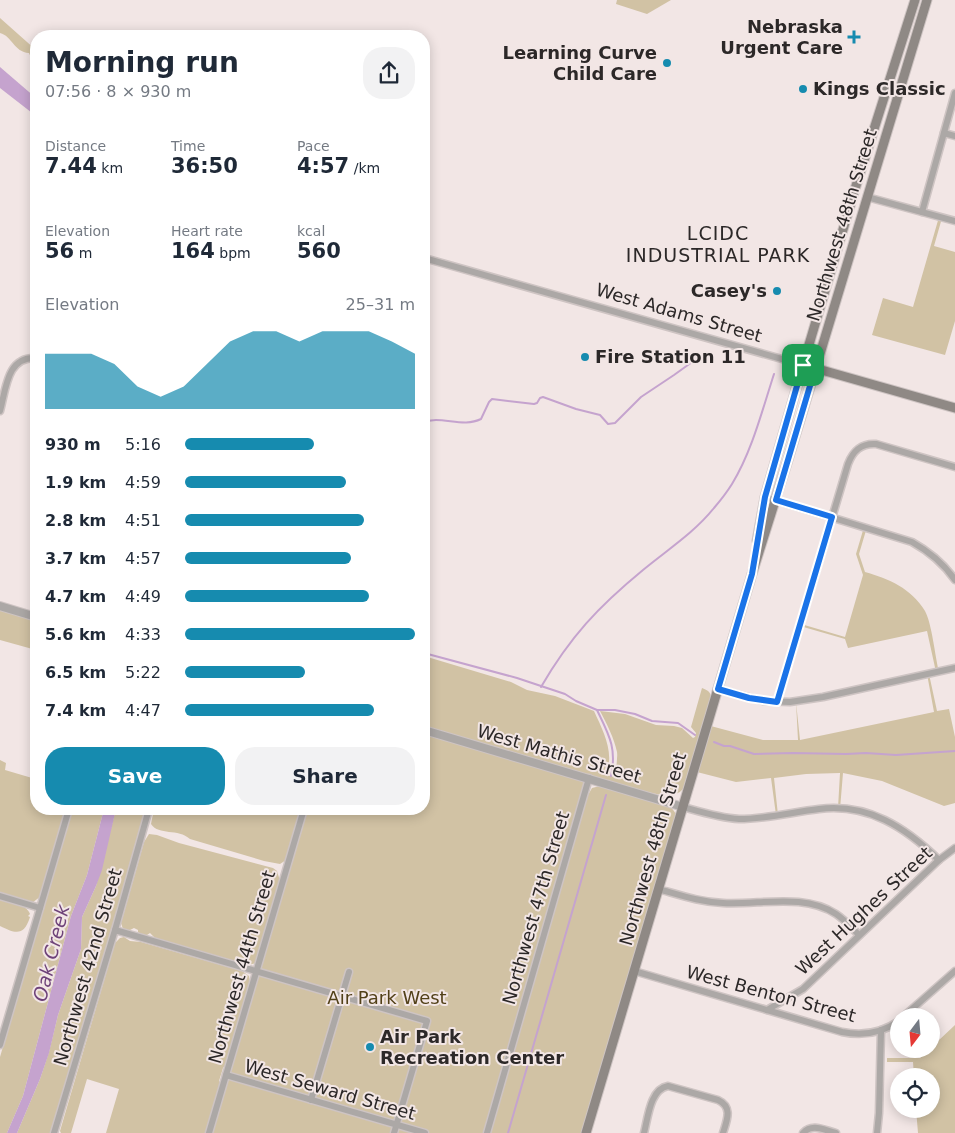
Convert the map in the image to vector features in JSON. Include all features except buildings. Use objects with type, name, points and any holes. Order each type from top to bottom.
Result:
[{"type":"main road","name":"Northwest 48th Street","points":[[752,574],[765,497],[855,189],[915,0]]},
{"type":"main road","name":"Northwest 48th Street","points":[[586,1133],[752,574],[927,0]]},
{"type":"main road","points":[[867,197],[864,192],[889,106],[888,90]]},
{"type":"main road","name":"West Adams Street","points":[[803,365],[955,408]]},
{"type":"street","points":[[922,212],[955,93]]},
{"type":"street","points":[[944,133],[955,136]]},
{"type":"street","points":[[867,197],[955,221]]},
{"type":"street","name":"West Adams Street","points":[[430,260],[803,365]]},
{"type":"street","points":[[0,411],[12,370],[21,360],[30,359]]},
{"type":"street","points":[[777,702],[852,455],[857,449],[873,443],[955,467]]},
{"type":"street","points":[[765,497],[912,542],[932,555],[955,580]]},
{"type":"street","points":[[0,606],[30,615]]},
{"type":"street","points":[[718,689],[749,698],[777,702],[797,702],[955,668]]},
{"type":"street","name":"West Mathis Street","points":[[430,732],[716,816],[739,819],[838,808],[864,812],[902,828],[918,839],[939,860]]},
{"type":"street","name":"Northwest 47th Street","points":[[487,1133],[589,778]]},
{"type":"street","points":[[0,1044],[67,815]]},
{"type":"street","name":"Northwest 42nd Street","points":[[54,1133],[147,815]]},
{"type":"street","name":"Northwest 44th Street","points":[[209,1133],[302,815]]},
{"type":"street","name":"West Hughes Street","points":[[767,1010],[802,989],[939,860],[955,848]]},
{"type":"street","points":[[658,889],[693,899],[721,903],[799,902],[813,904],[835,914],[859,935]]},
{"type":"street","points":[[0,896],[40,908]]},
{"type":"street","points":[[115,930],[427,1021],[394,1133]]},
{"type":"street","points":[[913,1008],[955,971]]},
{"type":"street","points":[[311,1100],[349,972]]},
{"type":"street","name":"West Benton Street","points":[[634,972],[842,1032],[861,1034],[881,1030],[890,1026]]},
{"type":"street","points":[[877,1133],[881,1030]]},
{"type":"street","name":"West Seward Street","points":[[226,1075],[426,1133]]},
{"type":"street","points":[[644,1133],[655,1096],[659,1089],[670,1086],[724,1103],[728,1113],[723,1133]]},
{"type":"street","points":[[803,1132],[811,1127],[816,1127],[836,1133]]},
{"type":"green space","points":[[617,0],[671,0],[647,14],[616,4]]},
{"type":"green space","points":[[0,18],[30,45],[30,56],[29,53],[16,47],[7,37],[0,33]]},
{"type":"green space","points":[[939,217],[942,218],[934,246],[955,252],[955,321],[945,355],[872,335],[883,298],[913,307]]},
{"type":"green space","points":[[864,527],[867,527],[859,554],[865,572],[883,578],[906,590],[925,611],[930,624],[939,672],[936,672],[927,631],[848,648],[845,639],[800,626],[801,624],[845,637],[863,575],[856,554]]},
{"type":"green space","points":[[0,610],[30,619],[30,648],[0,640]]},
{"type":"green space","points":[[430,658],[511,682],[527,690],[555,696],[594,711],[609,750],[606,775],[615,777],[618,772],[617,752],[608,726],[600,711],[625,714],[656,725],[682,728],[693,738],[696,733],[691,727],[702,688],[709,692],[711,697],[683,789],[673,795],[666,795],[633,788],[430,729]]},
{"type":"green space","points":[[927,674],[929,674],[937,711],[949,709],[955,737],[955,803],[944,806],[882,781],[843,773],[840,809],[838,808],[840,773],[806,774],[774,778],[778,815],[776,815],[771,778],[736,782],[693,771],[707,725],[763,740],[798,740],[796,702],[800,740],[934,712]]},
{"type":"green space","name":"Air Park West","points":[[430,732],[589,778],[487,1133],[209,1133],[302,815],[430,815]]},
{"type":"green space","points":[[0,760],[6,763],[5,770],[30,777],[30,815],[64,815],[41,896],[32,903],[0,894]]},
{"type":"green space","points":[[600,786],[671,807],[676,814],[582,1133],[490,1133],[588,795],[592,788]]},
{"type":"green space","points":[[70,815],[102,815],[87,875],[71,916],[23,1096],[7,1133],[0,1133],[0,1057]]},
{"type":"green space","points":[[114,815],[145,815],[53,1133],[17,1133],[40,1079],[49,1052],[58,1015],[81,949],[82,917],[96,886]]},
{"type":"green space","points":[[153,815],[299,815],[286,860],[280,864],[190,839],[180,834],[159,830],[151,824]]},
{"type":"green space","points":[[149,834],[273,868],[277,871],[280,881],[256,963],[245,966],[157,940],[150,933],[141,935],[134,928],[128,931],[123,929],[121,923],[144,842]]},
{"type":"green space","points":[[0,900],[18,904],[28,911],[30,914],[28,916],[30,917],[25,928],[15,932],[0,926]]},
{"type":"green space","points":[[124,937],[130,941],[141,942],[242,971],[249,976],[250,985],[227,1063],[223,1068],[219,1081],[221,1083],[206,1133],[106,1133],[119,1089],[87,1079],[71,1133],[61,1133],[60,1131],[115,943]]},
{"type":"green space","points":[[955,1025],[955,1133],[918,1133],[917,1118],[940,1118],[940,1068],[913,1068],[913,1062],[887,1062],[887,1058],[940,1058],[940,1039]]},
{"type":"shaded area","points":[[0,67],[30,93],[30,111],[0,88]]},
{"type":"shaded area","name":"Oak Creek","points":[[102,815],[115,815],[102,870],[82,917],[81,949],[58,1015],[49,1053],[17,1133],[7,1133],[23,1096],[71,916],[87,875]]},
{"type":"waterway","points":[[430,420],[476,421],[481,419],[492,399],[534,404],[543,397],[576,409],[600,415],[608,424],[615,423],[641,397],[706,352]]},
{"type":"waterway","points":[[541,687],[574,638],[599,610],[698,525],[732,484],[756,430],[774,374]]},
{"type":"waterway","points":[[430,655],[517,678],[565,694],[597,710],[615,710],[635,714],[652,721],[678,723],[695,735]]},
{"type":"waterway","points":[[597,710],[611,742],[613,757],[611,776]]},
{"type":"waterway","points":[[714,742],[754,754],[866,753],[896,755],[955,751]]},
{"type":"waterway","points":[[508,1133],[606,795]]},
{"type":"place","name":"Nebraska Urgent Care","points":[[854,37]]},
{"type":"place","name":"Learning Curve Child Care","points":[[667,63]]},
{"type":"place","name":"Kings Classic","points":[[803,89]]},
{"type":"place","name":"Casey's","points":[[777,291]]},
{"type":"place","name":"Fire Station 11","points":[[585,357]]},
{"type":"place","name":"Air Park Recreation Center","points":[[370,1047]]},
{"type":"district","name":"LCIDC INDUSTRIAL PARK","points":[[718,244]]},
{"type":"route","points":[[803,365],[815,369],[776,500],[832,517],[777,702],[763,701],[718,689],[752,574],[765,497],[803,365]]}]
